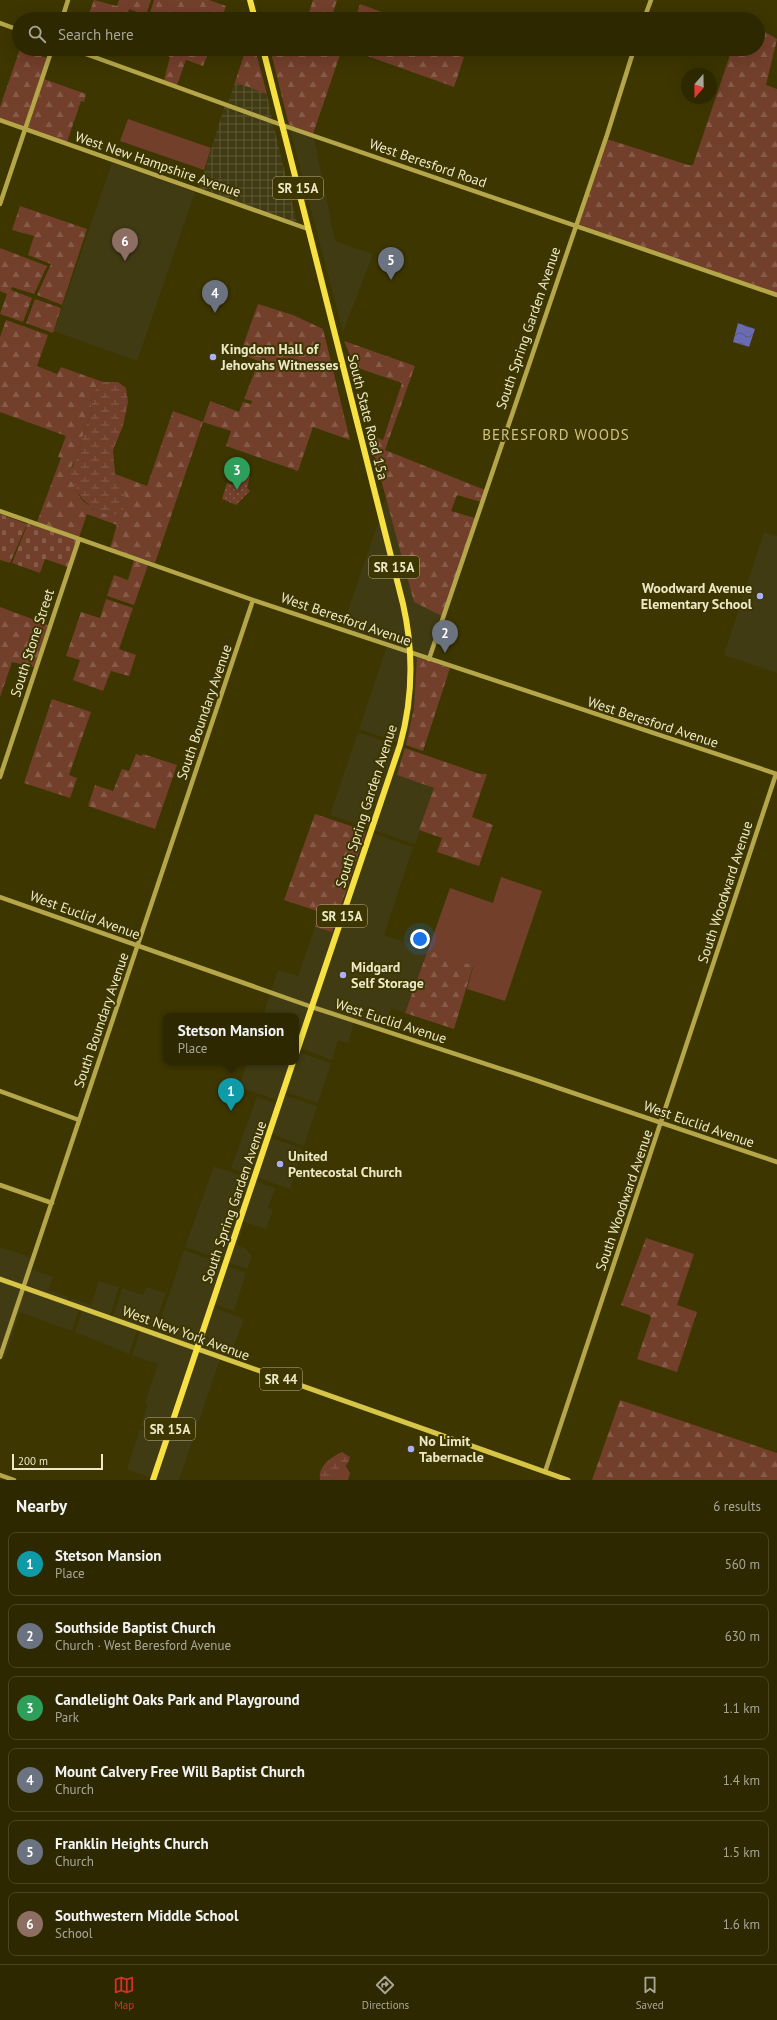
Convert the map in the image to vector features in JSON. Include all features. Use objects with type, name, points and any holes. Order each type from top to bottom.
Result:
[{"type":"highway","points":[[250,0],[253,12]]},
{"type":"highway","name":"South State Road 15a","points":[[265,56],[403,604],[411,652]]},
{"type":"highway","name":"South Spring Garden Avenue","points":[[299,1045],[400,745],[410,700],[411,652]]},
{"type":"highway","name":"South Spring Garden Avenue","points":[[197,1349],[292,1065]]},
{"type":"highway","name":"SR 15A","points":[[153,1480],[197,1349]]},
{"type":"main road","name":"West New York Avenue","points":[[0,1279],[568,1480]]},
{"type":"street","points":[[64,12],[68,0]]},
{"type":"street","points":[[647,12],[651,0]]},
{"type":"street","points":[[0,22],[12,27]]},
{"type":"street","points":[[0,204],[50,56]]},
{"type":"street","name":"West Beresford Road","points":[[91,56],[282,125],[777,295]]},
{"type":"street","name":"South Spring Garden Avenue","points":[[429,659],[607,135],[632,56]]},
{"type":"street","name":"West New Hampshire Avenue","points":[[0,120],[308,229]]},
{"type":"street","name":"West Beresford Avenue","points":[[0,511],[254,600],[777,774]]},
{"type":"street","name":"South Stone Street","points":[[0,777],[79,539]]},
{"type":"street","name":"South Boundary Avenue","points":[[0,1357],[254,600]]},
{"type":"street","name":"South Woodward Avenue","points":[[545,1472],[777,774]]},
{"type":"street","name":"West Euclid Avenue","points":[[0,897],[312,1007],[777,1162]]},
{"type":"street","points":[[0,1092],[79,1120]]},
{"type":"street","points":[[0,1185],[52,1203]]},
{"type":"street","points":[[0,1475],[14,1480]]},
{"type":"shaded area","points":[[235,82],[267,94],[272,119],[228,103]]},
{"type":"shaded area","points":[[225,105],[273,123],[297,223],[199,189]]},
{"type":"shaded area","points":[[290,129],[314,138],[335,241],[373,254],[343,332]]},
{"type":"shaded area","points":[[112,163],[195,192],[137,361],[54,331]]},
{"type":"shaded area","points":[[386,496],[394,522],[442,616],[428,657],[412,651],[381,511]]},
{"type":"shaded area","points":[[380,517],[402,605],[409,650],[342,628]]},
{"type":"shaded area","name":"Woodward Avenue Elementary School","points":[[764,532],[777,536],[777,673],[724,655]]},
{"type":"shaded area","points":[[387,646],[409,654],[409,688],[399,743],[359,729]]},
{"type":"shaded area","points":[[412,655],[417,657],[417,675],[414,708],[406,745],[402,744]]},
{"type":"shaded area","points":[[358,732],[398,746],[370,829],[330,815]]},
{"type":"shaded area","points":[[401,747],[405,748],[397,775],[434,788],[415,844],[373,830]]},
{"type":"shaded area","points":[[366,831],[369,832],[311,1005],[271,991],[278,970],[298,976],[315,927],[332,932]]},
{"type":"shaded area","points":[[372,833],[413,847],[384,935],[428,950],[405,1013],[391,1008],[384,1029],[314,1006]]},
{"type":"shaded area","points":[[270,994],[310,1008],[299,1040],[299,1013],[264,1013]]},
{"type":"shaded area","points":[[313,1009],[354,1022],[348,1043],[338,1040],[332,1060],[300,1048]]},
{"type":"shaded area","points":[[299,1052],[331,1063],[318,1103],[285,1092],[294,1065],[299,1065]]},
{"type":"shaded area","points":[[246,1065],[291,1065],[279,1101],[239,1087]]},
{"type":"shaded area","points":[[284,1095],[317,1106],[304,1146],[271,1134]]},
{"type":"shaded area","points":[[257,1097],[277,1104],[253,1176],[231,1168]]},
{"type":"shaded area","points":[[270,1137],[303,1149],[290,1189],[256,1177]]},
{"type":"shaded area","points":[[214,1166],[252,1180],[225,1261],[185,1247]]},
{"type":"shaded area","points":[[255,1181],[275,1188],[268,1208],[273,1210],[266,1229],[242,1221]]},
{"type":"shaded area","points":[[240,1224],[244,1225],[237,1245],[246,1249],[252,1256],[247,1269],[228,1262]]},
{"type":"shaded area","points":[[0,1247],[32,1258],[22,1285],[0,1277]]},
{"type":"shaded area","points":[[180,1249],[153,1332],[113,1317],[122,1288],[143,1295],[146,1287],[165,1293]]},
{"type":"shaded area","points":[[184,1250],[224,1265],[196,1347],[156,1333]]},
{"type":"shaded area","points":[[227,1266],[246,1273],[234,1311],[214,1304]]},
{"type":"shaded area","points":[[31,1269],[53,1277],[48,1290],[68,1297],[67,1301],[25,1286]]},
{"type":"shaded area","points":[[0,1281],[21,1289],[0,1353]]},
{"type":"shaded area","points":[[99,1281],[119,1287],[110,1316],[70,1302],[71,1298],[91,1305]]},
{"type":"shaded area","points":[[24,1290],[79,1309],[72,1331],[20,1312],[5,1357],[2,1356]]},
{"type":"shaded area","points":[[213,1307],[244,1319],[229,1359],[199,1348]]},
{"type":"shaded area","points":[[82,1310],[137,1330],[129,1354],[75,1332]]},
{"type":"shaded area","points":[[140,1331],[195,1350],[167,1434],[141,1425],[148,1404],[145,1403],[158,1364],[132,1355]]},
{"type":"shaded area","points":[[198,1351],[220,1359],[179,1480],[156,1480],[155,1479]]},
{"type":"shaded area","points":[[140,1429],[166,1438],[152,1478],[127,1469]]},
{"type":"green space","points":[[94,0],[117,6],[119,0],[151,0],[147,12],[138,12],[129,9],[128,12],[90,12]]},
{"type":"green space","points":[[154,0],[209,0],[226,6],[224,12],[150,12]]},
{"type":"green space","points":[[313,0],[337,0],[333,12],[309,12]]},
{"type":"green space","points":[[360,4],[382,12],[357,12]]},
{"type":"green space","points":[[765,32],[777,39],[766,85],[777,89],[777,293],[578,224],[607,139],[688,165],[693,165],[714,104],[717,104],[717,94],[730,56],[765,56]]},
{"type":"green space","points":[[18,56],[41,56],[47,58],[25,127],[0,118],[0,107]]},
{"type":"green space","points":[[168,56],[207,56],[203,66],[186,60],[177,85],[164,80],[170,57]]},
{"type":"green space","points":[[244,56],[257,56],[267,94],[235,82]]},
{"type":"green space","points":[[272,56],[340,56],[313,134],[289,125]]},
{"type":"green space","points":[[368,56],[464,57],[454,87]]},
{"type":"green space","points":[[44,79],[86,94],[84,102],[81,101],[67,142],[28,128]]},
{"type":"green space","points":[[128,119],[211,148],[204,170],[120,141]]},
{"type":"green space","points":[[20,206],[87,229],[62,305],[37,295],[51,264],[28,255],[34,236],[12,230]]},
{"type":"green space","points":[[0,248],[47,266],[34,294],[12,287],[11,290],[32,298],[23,322],[0,314],[7,294],[0,291]]},
{"type":"green space","points":[[35,299],[61,308],[53,333],[26,323]]},
{"type":"green space","points":[[258,304],[293,315],[323,329],[350,440],[313,427],[298,471],[226,446],[231,431],[203,422],[210,401],[239,412],[243,402],[251,404],[252,401],[244,399],[259,361],[240,354]]},
{"type":"green space","points":[[6,320],[48,335],[37,366],[57,374],[61,367],[103,382],[97,386],[91,401],[92,412],[84,431],[76,461],[72,465],[69,479],[77,486],[78,492],[83,501],[92,507],[107,514],[119,483],[115,474],[147,486],[173,411],[203,422],[155,563],[110,548],[117,525],[87,514],[79,537],[37,522],[61,458],[58,457],[66,436],[0,412],[0,337]]},
{"type":"green space","points":[[344,341],[415,366],[385,450],[485,490],[481,502],[457,495],[451,511],[475,518],[442,616],[414,602],[369,435],[383,440],[402,383],[355,367]]},
{"type":"green space","points":[[103,382],[118,382],[126,388],[128,402],[123,426],[113,450],[115,474],[119,483],[125,489],[124,508],[120,513],[115,515],[108,515],[101,512],[87,503],[77,492],[76,486],[69,479],[68,474],[76,460],[84,431],[92,412],[91,401],[97,386]]},
{"type":"green space","points":[[242,473],[250,476],[247,488],[250,491],[236,505],[222,499],[227,483],[237,486]]},
{"type":"green space","points":[[0,514],[27,524],[10,563],[0,560]]},
{"type":"green space","points":[[28,523],[77,540],[68,567],[45,559],[40,573],[12,563]]},
{"type":"green space","points":[[134,560],[148,565],[134,605],[107,596],[114,575],[128,580]]},
{"type":"green space","points":[[106,599],[133,608],[119,649],[136,655],[129,676],[111,671],[103,691],[73,680],[80,660],[66,656],[81,612],[100,618]]},
{"type":"green space","points":[[0,607],[48,625],[34,667],[12,662],[0,697]]},
{"type":"green space","points":[[417,657],[450,668],[423,751],[406,745],[414,708]]},
{"type":"green space","points":[[52,699],[91,712],[69,775],[77,778],[70,798],[24,783]]},
{"type":"green space","points":[[405,748],[480,774],[487,774],[472,817],[493,825],[479,866],[437,852],[442,838],[419,830],[434,788],[397,775]]},
{"type":"green space","points":[[136,754],[142,756],[143,754],[177,765],[155,829],[88,806],[95,785],[113,791],[122,769],[129,771]]},
{"type":"green space","points":[[315,814],[366,831],[332,932],[315,927],[320,912],[284,900]]},
{"type":"green space","points":[[501,877],[542,891],[505,1001],[467,989],[473,967],[428,950],[450,888],[493,903]]},
{"type":"green space","points":[[428,950],[473,966],[454,1029],[405,1013]]},
{"type":"green space","points":[[646,1238],[694,1254],[677,1305],[697,1312],[677,1372],[637,1359],[651,1318],[649,1315],[621,1305]]},
{"type":"green space","points":[[620,1400],[777,1453],[777,1480],[592,1480]]},
{"type":"green space","points":[[342,1452],[350,1457],[345,1467],[332,1480],[320,1480],[321,1471],[326,1463]]},
{"type":"green space","points":[[346,1466],[350,1473],[348,1480],[332,1480],[336,1474]]},
{"type":"water","points":[[738,323],[755,329],[749,347],[733,342]]},
{"type":"place","name":"Southwestern Middle School","points":[[125,261]]},
{"type":"place","name":"Franklin Heights Church","points":[[391,280]]},
{"type":"place","name":"Mount Calvery Free Will Baptist Church","points":[[215,313]]},
{"type":"place","name":"Kingdom Hall of Jehovahs Witnesses","points":[[213,357]]},
{"type":"place","name":"Candlelight Oaks Park and Playground","points":[[237,490]]},
{"type":"place","name":"Woodward Avenue Elementary School","points":[[760,596]]},
{"type":"place","name":"Southside Baptist Church","points":[[445,653]]},
{"type":"place","name":"Midgard Self Storage","points":[[343,975]]},
{"type":"place","name":"Stetson Mansion","points":[[231,1111]]},
{"type":"place","name":"United Pentecostal Church","points":[[280,1164]]},
{"type":"place","name":"No Limit Tabernacle","points":[[411,1449]]},
{"type":"district","name":"BERESFORD WOODS","points":[[556,435]]}]
